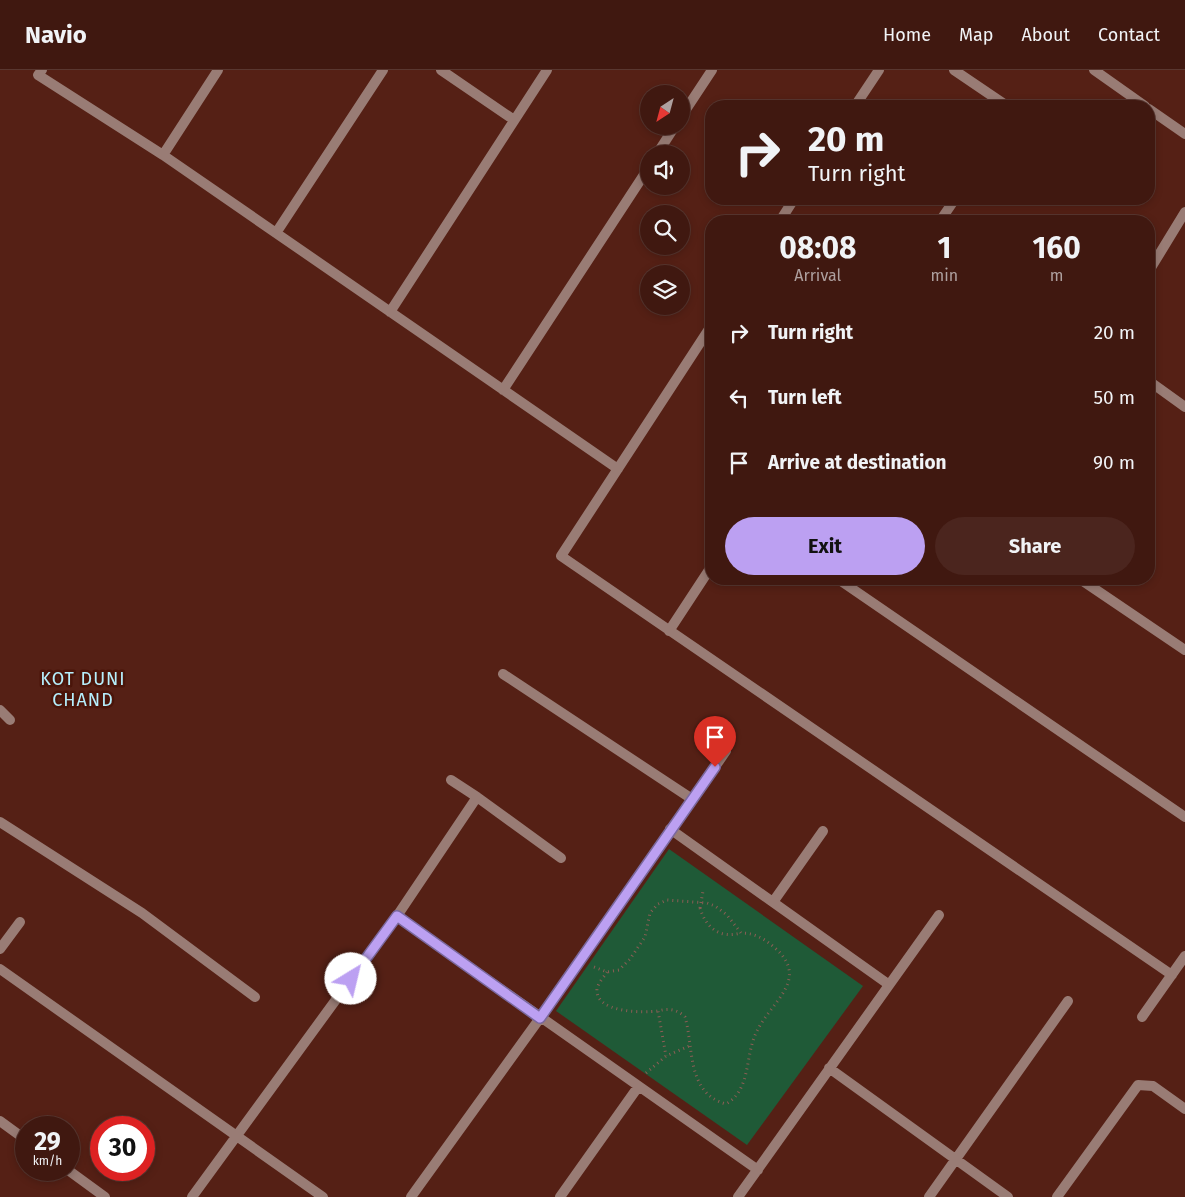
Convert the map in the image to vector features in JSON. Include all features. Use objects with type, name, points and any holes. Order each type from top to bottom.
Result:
[{"type":"street","points":[[42,70],[38,75],[163,155],[618,469]]},
{"type":"street","points":[[163,155],[218,70]]},
{"type":"street","points":[[276,234],[383,70]]},
{"type":"street","points":[[441,70],[514,120]]},
{"type":"street","points":[[390,312],[547,70]]},
{"type":"street","points":[[690,103],[712,70]]},
{"type":"street","points":[[859,100],[879,70]]},
{"type":"street","points":[[954,70],[998,100]]},
{"type":"street","points":[[1094,70],[1136,100]]},
{"type":"street","points":[[1155,113],[1185,134]]},
{"type":"street","points":[[503,390],[640,181]]},
{"type":"street","points":[[1155,261],[1185,212]]},
{"type":"street","points":[[705,335],[561,556],[1172,975]]},
{"type":"street","points":[[1155,385],[1185,407]]},
{"type":"street","points":[[669,631],[705,576]]},
{"type":"street","points":[[847,585],[1185,817]]},
{"type":"street","points":[[1089,585],[1185,650]]},
{"type":"street","points":[[503,674],[692,799]]},
{"type":"street","points":[[0,710],[10,720]]},
{"type":"street","points":[[411,1197],[582,959],[726,751]]},
{"type":"street","points":[[452,780],[561,858]]},
{"type":"street","points":[[192,1197],[397,916],[477,797]]},
{"type":"street","points":[[0,822],[142,913],[254,997]]},
{"type":"street","points":[[670,830],[888,984]]},
{"type":"street","points":[[773,902],[823,832]]},
{"type":"street","points":[[738,1197],[939,915]]},
{"type":"street","points":[[397,916],[758,1170]]},
{"type":"street","points":[[0,949],[20,922]]},
{"type":"street","points":[[1142,1017],[1185,956]]},
{"type":"street","points":[[0,969],[323,1197]]},
{"type":"street","points":[[928,1197],[1068,1001]]},
{"type":"street","points":[[829,1068],[1008,1197]]},
{"type":"street","points":[[1057,1197],[1138,1085],[1153,1086],[1185,1109]]},
{"type":"street","points":[[560,1197],[638,1087]]},
{"type":"street","points":[[0,1121],[15,1132]]},
{"type":"street","points":[[80,1179],[105,1197]]},
{"type":"path","points":[[607,972],[597,990],[598,996],[605,1003],[629,1012],[674,1010],[685,1017],[690,1038],[688,1046],[692,1064],[702,1086],[719,1102],[726,1104],[735,1099],[743,1086],[748,1056],[756,1032],[787,986],[791,971],[786,960],[766,940],[756,935],[741,933],[719,934],[704,922],[700,908],[703,891]]},
{"type":"path","points":[[582,959],[607,972],[619,970],[630,959],[645,937],[650,913],[658,904],[667,900],[707,903],[715,906],[727,915],[741,933]]},
{"type":"path","points":[[658,1011],[666,1056]]},
{"type":"path","points":[[638,1087],[648,1070],[666,1056],[688,1046]]},
{"type":"green space","points":[[669,849],[863,986],[747,1145],[556,1011]]},
{"type":"district","name":"KOT DUNI CHAND","points":[[83,689]]},
{"type":"route","points":[[351,979],[397,916],[540,1018],[715,767]]}]
